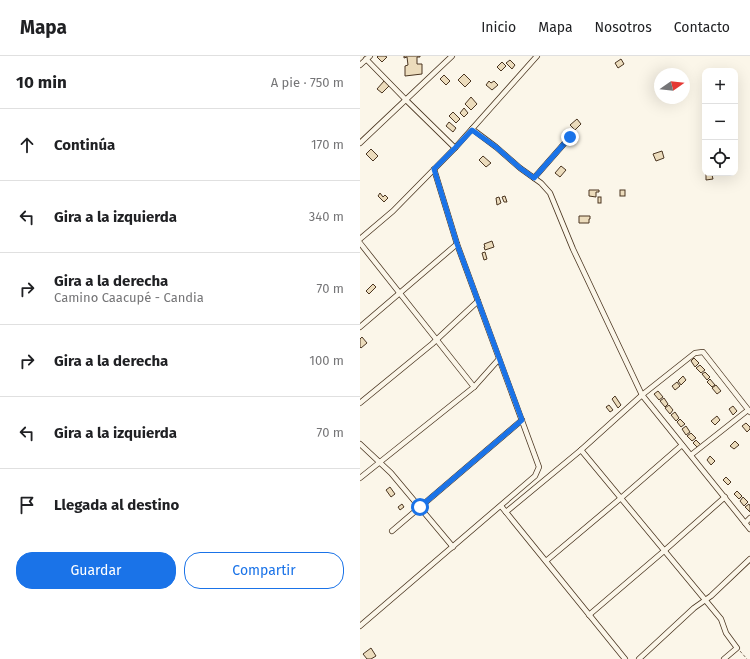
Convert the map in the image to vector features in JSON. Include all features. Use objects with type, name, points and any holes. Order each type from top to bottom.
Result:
[{"type":"street","points":[[360,143],[452,56]]},
{"type":"street","points":[[360,239],[393,211],[455,148],[537,56]]},
{"type":"street","points":[[360,65],[368,58],[406,100],[455,148]]},
{"type":"street","points":[[472,130],[541,183],[550,193],[573,249],[642,395],[750,529]]},
{"type":"street","points":[[534,178],[570,137]]},
{"type":"street","points":[[360,626],[535,476],[539,467],[457,244],[434,169]]},
{"type":"street","points":[[360,243],[474,387]]},
{"type":"street","points":[[360,328],[457,244]]},
{"type":"street","points":[[360,403],[437,340],[478,301]]},
{"type":"street","points":[[506,512],[581,450],[642,395],[695,353],[703,352],[749,411],[691,455]]},
{"type":"street","points":[[360,478],[474,387],[499,359]]},
{"type":"street","points":[[392,531],[522,420]]},
{"type":"street","points":[[360,444],[392,473],[453,547]]},
{"type":"street","points":[[546,561],[682,445]]},
{"type":"street","points":[[581,450],[721,619],[726,633],[737,648],[724,659]]},
{"type":"street","points":[[589,615],[724,497]]},
{"type":"street","points":[[501,506],[625,659]]},
{"type":"street","points":[[745,523],[750,518]]},
{"type":"street","points":[[639,659],[694,608],[712,596],[750,559]]},
{"type":"path","points":[[737,648],[746,659]]},
{"type":"building","points":[[404,56],[420,56],[417,57],[417,64],[422,64],[422,74],[405,76],[405,66],[408,65],[407,57],[404,58]]},
{"type":"building","points":[[377,57],[387,57],[382,62]]},
{"type":"building","points":[[621,59],[624,64],[618,68],[615,63]]},
{"type":"building","points":[[510,60],[515,65],[512,69],[506,63]]},
{"type":"building","points":[[502,62],[506,66],[501,71],[497,67]]},
{"type":"building","points":[[464,74],[471,81],[465,87],[458,80]]},
{"type":"building","points":[[444,75],[450,81],[446,85],[440,79]]},
{"type":"building","points":[[384,81],[389,86],[382,93],[377,89]]},
{"type":"building","points":[[489,81],[491,83],[494,81],[498,85],[492,90],[486,85]]},
{"type":"building","points":[[471,97],[477,104],[471,110],[465,104]]},
{"type":"building","points":[[464,108],[468,113],[464,117],[460,113]]},
{"type":"building","points":[[453,112],[460,119],[456,123],[449,116]]},
{"type":"building","points":[[577,119],[581,124],[575,130],[570,125]]},
{"type":"building","points":[[449,122],[456,128],[453,132],[446,126]]},
{"type":"building","points":[[371,149],[378,156],[373,161],[366,154]]},
{"type":"building","points":[[662,151],[664,158],[656,161],[653,154]]},
{"type":"building","points":[[483,156],[491,163],[486,167],[479,160]]},
{"type":"building","points":[[561,166],[566,170],[560,177],[555,173]]},
{"type":"building","points":[[706,176],[712,176],[713,179],[706,180]]},
{"type":"building","points":[[589,190],[599,190],[599,192],[596,192],[596,197],[589,196]]},
{"type":"building","points":[[620,190],[625,190],[625,196],[620,196]]},
{"type":"building","points":[[380,193],[383,197],[385,195],[388,198],[384,202],[378,196]]},
{"type":"building","points":[[505,196],[507,202],[504,202],[502,197]]},
{"type":"building","points":[[499,197],[501,203],[497,205],[496,198]]},
{"type":"building","points":[[598,197],[601,197],[601,203],[598,203]]},
{"type":"building","points":[[579,216],[590,216],[589,223],[579,223]]},
{"type":"building","points":[[492,241],[494,247],[485,250],[484,244]]},
{"type":"building","points":[[485,252],[487,259],[484,260],[482,253]]},
{"type":"building","points":[[373,284],[376,287],[369,294],[366,291]]},
{"type":"building","points":[[362,337],[367,343],[361,348],[360,339]]},
{"type":"building","points":[[694,358],[699,363],[695,367],[691,361]]},
{"type":"building","points":[[700,365],[705,370],[701,373],[696,368]]},
{"type":"building","points":[[705,372],[710,377],[707,380],[702,374]]},
{"type":"building","points":[[683,376],[686,380],[681,385],[678,381]]},
{"type":"building","points":[[710,379],[715,385],[712,387],[707,382]]},
{"type":"building","points":[[677,382],[680,386],[675,390],[672,386]]},
{"type":"building","points":[[716,385],[721,391],[717,394],[712,388]]},
{"type":"building","points":[[658,391],[663,397],[659,400],[654,394]]},
{"type":"building","points":[[615,396],[621,405],[618,408],[612,399]]},
{"type":"building","points":[[664,398],[668,404],[665,407],[660,401]]},
{"type":"building","points":[[609,405],[613,410],[610,412],[606,407]]},
{"type":"building","points":[[669,405],[673,410],[670,414],[665,408]]},
{"type":"building","points":[[733,406],[737,411],[733,415],[729,409]]},
{"type":"building","points":[[675,412],[679,418],[676,421],[671,415]]},
{"type":"building","points":[[717,416],[720,420],[715,425],[711,421]]},
{"type":"building","points":[[680,419],[685,424],[681,427],[677,422]]},
{"type":"building","points":[[746,423],[750,427],[747,432],[742,426]]},
{"type":"building","points":[[686,426],[690,432],[686,435],[682,429]]},
{"type":"building","points":[[691,433],[696,438],[692,441],[687,436]]},
{"type":"building","points":[[696,440],[701,445],[698,448],[693,443]]},
{"type":"building","points":[[735,441],[739,445],[734,449],[730,446]]},
{"type":"building","points":[[710,456],[715,461],[711,465],[707,460]]},
{"type":"building","points":[[726,477],[731,482],[728,485],[723,480]]},
{"type":"building","points":[[390,487],[395,494],[391,497],[386,490]]},
{"type":"building","points":[[737,491],[742,496],[739,499],[734,494]]},
{"type":"building","points":[[743,497],[748,502],[744,506],[740,501]]},
{"type":"building","points":[[402,504],[404,507],[400,510],[398,507]]},
{"type":"building","points":[[749,504],[750,506],[750,512],[745,507]]},
{"type":"building","points":[[371,648],[376,656],[371,659],[367,659],[363,654]]},
{"type":"route","points":[[420,507],[522,420],[457,244],[434,169],[472,130],[496,147],[534,178],[570,137]]}]
